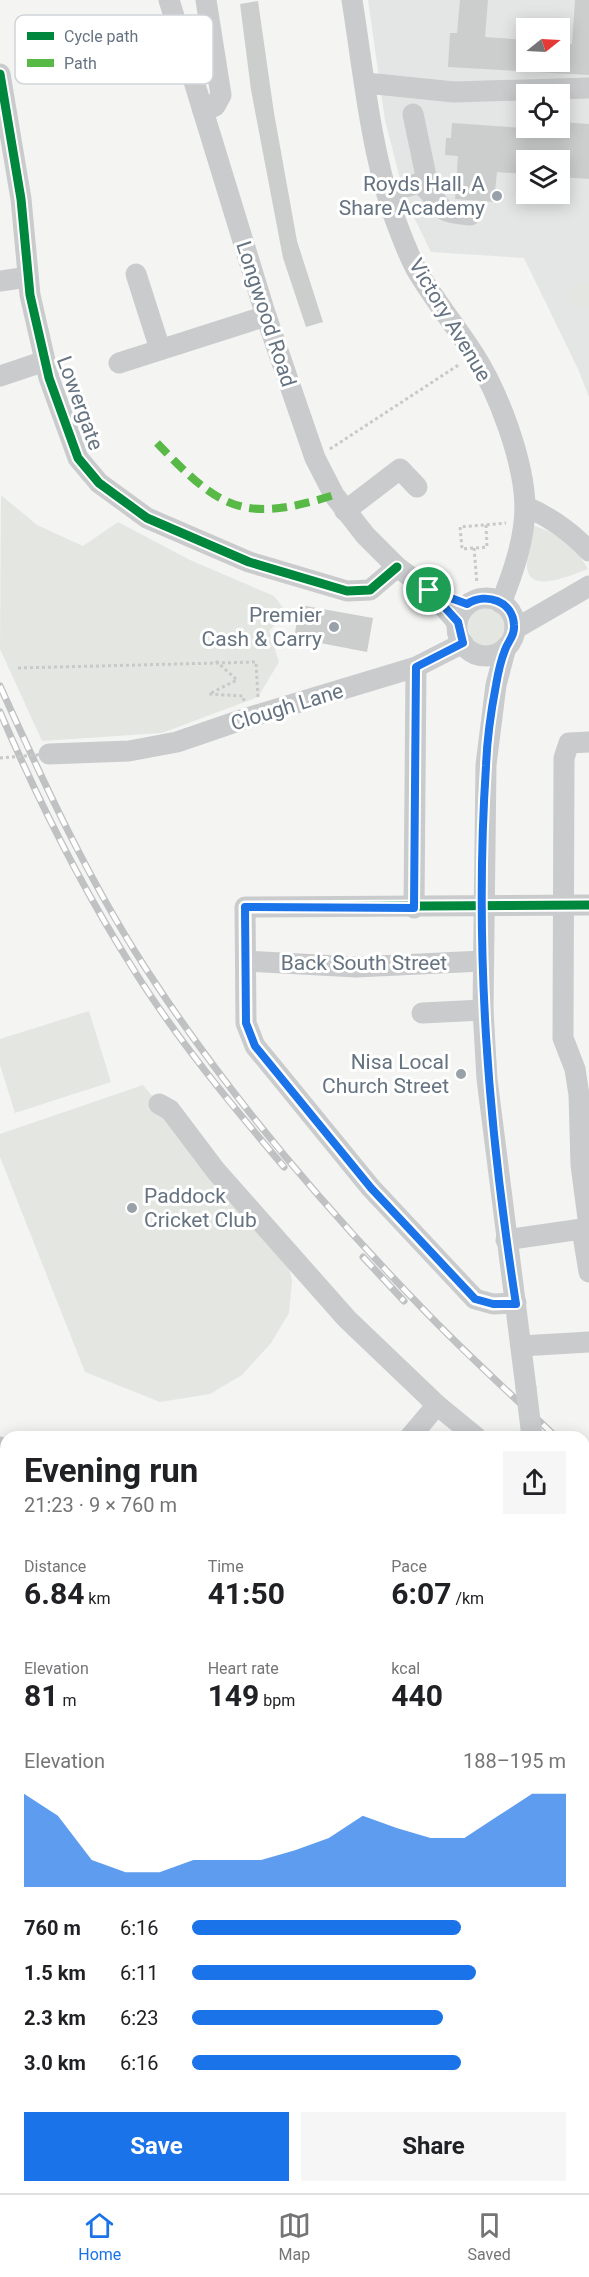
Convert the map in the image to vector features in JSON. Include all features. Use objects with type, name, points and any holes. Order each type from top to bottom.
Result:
[{"type":"street","name":"Longwood Road","points":[[169,0],[174,15]]},
{"type":"street","points":[[206,0],[208,15]]},
{"type":"street","name":"Victory Avenue","points":[[352,0],[366,83],[394,217],[415,267],[474,355],[488,381],[510,437],[523,515],[515,569],[504,605]]},
{"type":"street","points":[[203,111],[215,106],[221,95],[213,44]]},
{"type":"street","name":"Lowergate","points":[[0,74],[21,199],[28,277],[45,361],[64,424],[78,458],[99,483],[147,518],[228,554],[346,591],[370,590],[397,567]]},
{"type":"street","points":[[366,83],[454,92],[589,88]]},
{"type":"street","name":"Longwood Road","points":[[195,84],[266,316],[315,458],[345,511],[397,567],[462,614]]},
{"type":"street","points":[[388,192],[427,181],[413,114]]},
{"type":"street","points":[[421,184],[431,192],[438,206],[446,213],[470,215]]},
{"type":"street","points":[[136,274],[160,349]]},
{"type":"street","points":[[0,280],[28,277]]},
{"type":"street","points":[[118,363],[266,316]]},
{"type":"street","points":[[0,376],[45,361]]},
{"type":"street","points":[[345,511],[400,469],[417,487]]},
{"type":"street","points":[[523,515],[550,518],[576,537],[589,551]]},
{"type":"street","points":[[470,649],[495,654],[510,638],[564,598],[589,586]]},
{"type":"street","points":[[496,685],[470,649],[462,614],[482,598],[504,605],[564,598]]},
{"type":"street","points":[[504,605],[511,613],[510,638],[496,685],[486,765],[482,908],[483,1010],[487,1079],[531,1431]]},
{"type":"street","name":"Clough Lane","points":[[49,754],[106,759],[153,748],[470,649]]},
{"type":"street","points":[[414,908],[416,667]]},
{"type":"street","points":[[589,742],[569,743],[564,758],[563,1038],[575,1069],[579,1095],[581,1165],[589,1272]]},
{"type":"street","points":[[516,1304],[493,1304],[475,1299],[371,1188],[255,1046],[246,1023],[245,907],[482,908],[589,905]]},
{"type":"street","name":"Back South Street","points":[[246,961],[356,967],[483,962]]},
{"type":"street","points":[[422,1012],[483,1010]]},
{"type":"street","points":[[159,1104],[170,1110],[216,1171],[347,1319],[437,1405],[469,1431]]},
{"type":"street","points":[[506,1240],[587,1228]]},
{"type":"street","points":[[521,1346],[589,1342]]},
{"type":"street","points":[[415,1431],[437,1405]]},
{"type":"path","points":[[315,458],[474,355]]},
{"type":"path","points":[[486,525],[488,547],[462,549],[460,527],[504,523],[523,515]]},
{"type":"path","points":[[474,548],[477,584]]},
{"type":"path","points":[[216,661],[237,680],[209,694],[243,696],[253,716]]},
{"type":"path","points":[[18,668],[216,661],[256,662],[253,716]]},
{"type":"path","points":[[0,758],[49,754]]},
{"type":"shaded area","name":"Royds Hall, A Share Academy","points":[[368,0],[589,0],[589,397],[578,369],[524,258],[431,252],[405,199],[385,120]]},
{"type":"shaded area","points":[[589,283],[589,307],[572,307],[573,284]]},
{"type":"shaded area","points":[[1,495],[37,525],[83,546],[118,522],[190,560],[274,596],[287,613],[269,631],[279,662],[258,697],[162,733],[42,741],[0,649]]},
{"type":"shaded area","points":[[534,526],[550,532],[565,542],[578,554],[588,569],[544,582],[530,576],[527,563]]},
{"type":"shaded area","points":[[487,608],[494,609],[500,614],[505,620],[505,634],[500,640],[494,645],[487,646],[480,645],[474,640],[469,634],[468,627],[469,620],[474,614],[480,609]]},
{"type":"shaded area","points":[[89,1011],[111,1082],[15,1113],[0,1065],[0,1039]]},
{"type":"shaded area","name":"Paddock Cricket Club","points":[[143,1085],[287,1258],[292,1281],[289,1313],[271,1343],[242,1375],[210,1394],[160,1402],[85,1372],[0,1157],[0,1134]]},
{"type":"building","points":[[460,0],[488,0],[485,37],[516,39],[516,71],[448,67],[450,33],[457,33]]},
{"type":"building","points":[[575,0],[589,0],[589,75],[536,72],[570,72],[570,44],[572,44]]},
{"type":"building","points":[[258,1],[274,113],[297,241],[323,322],[306,327],[283,258],[251,90],[240,4]]},
{"type":"building","points":[[452,123],[516,128],[516,138],[570,138],[570,123],[589,124],[589,179],[570,178],[570,150],[516,150],[516,173],[497,172],[494,202],[455,199],[458,156],[445,155],[446,138],[451,138]]},
{"type":"building","name":"Premier Cash & Carry","points":[[300,605],[373,618],[367,652],[294,638]]},
{"type":"railway","points":[[0,686],[91,875],[156,984],[217,1070],[282,1152],[351,1232],[455,1342],[550,1431]]},
{"type":"railway","points":[[0,712],[61,842],[132,967],[185,1045],[284,1167]]},
{"type":"railway","points":[[363,1257],[404,1301]]},
{"type":"marked path","points":[[157,443],[198,483],[235,505],[255,509],[277,508],[303,504],[334,495]]},
{"type":"cycle path","points":[[0,74],[21,199],[30,295],[49,378],[78,458],[99,483],[147,518],[249,562],[347,591],[370,590],[397,567]]},
{"type":"cycle path","points":[[516,1303],[493,1304],[475,1299],[371,1188],[255,1046],[246,1023],[245,907],[589,905]]},
{"type":"place","name":"Royds Hall, A Share Academy","points":[[497,196]]},
{"type":"place","name":"Premier Cash & Carry","points":[[334,627]]},
{"type":"place","name":"Nisa Local Church Street","points":[[461,1074]]},
{"type":"place","name":"Paddock Cricket Club","points":[[132,1208]]},
{"type":"route","points":[[429,590],[467,604],[482,598],[496,600],[506,606],[511,613],[515,629],[506,647],[496,685],[486,765],[482,908],[483,1010],[487,1079],[516,1304],[493,1304],[475,1299],[371,1188],[255,1046],[246,1023],[245,907],[414,908],[417,773],[416,667],[448,653],[463,643],[457,630],[458,622],[429,590]]}]
